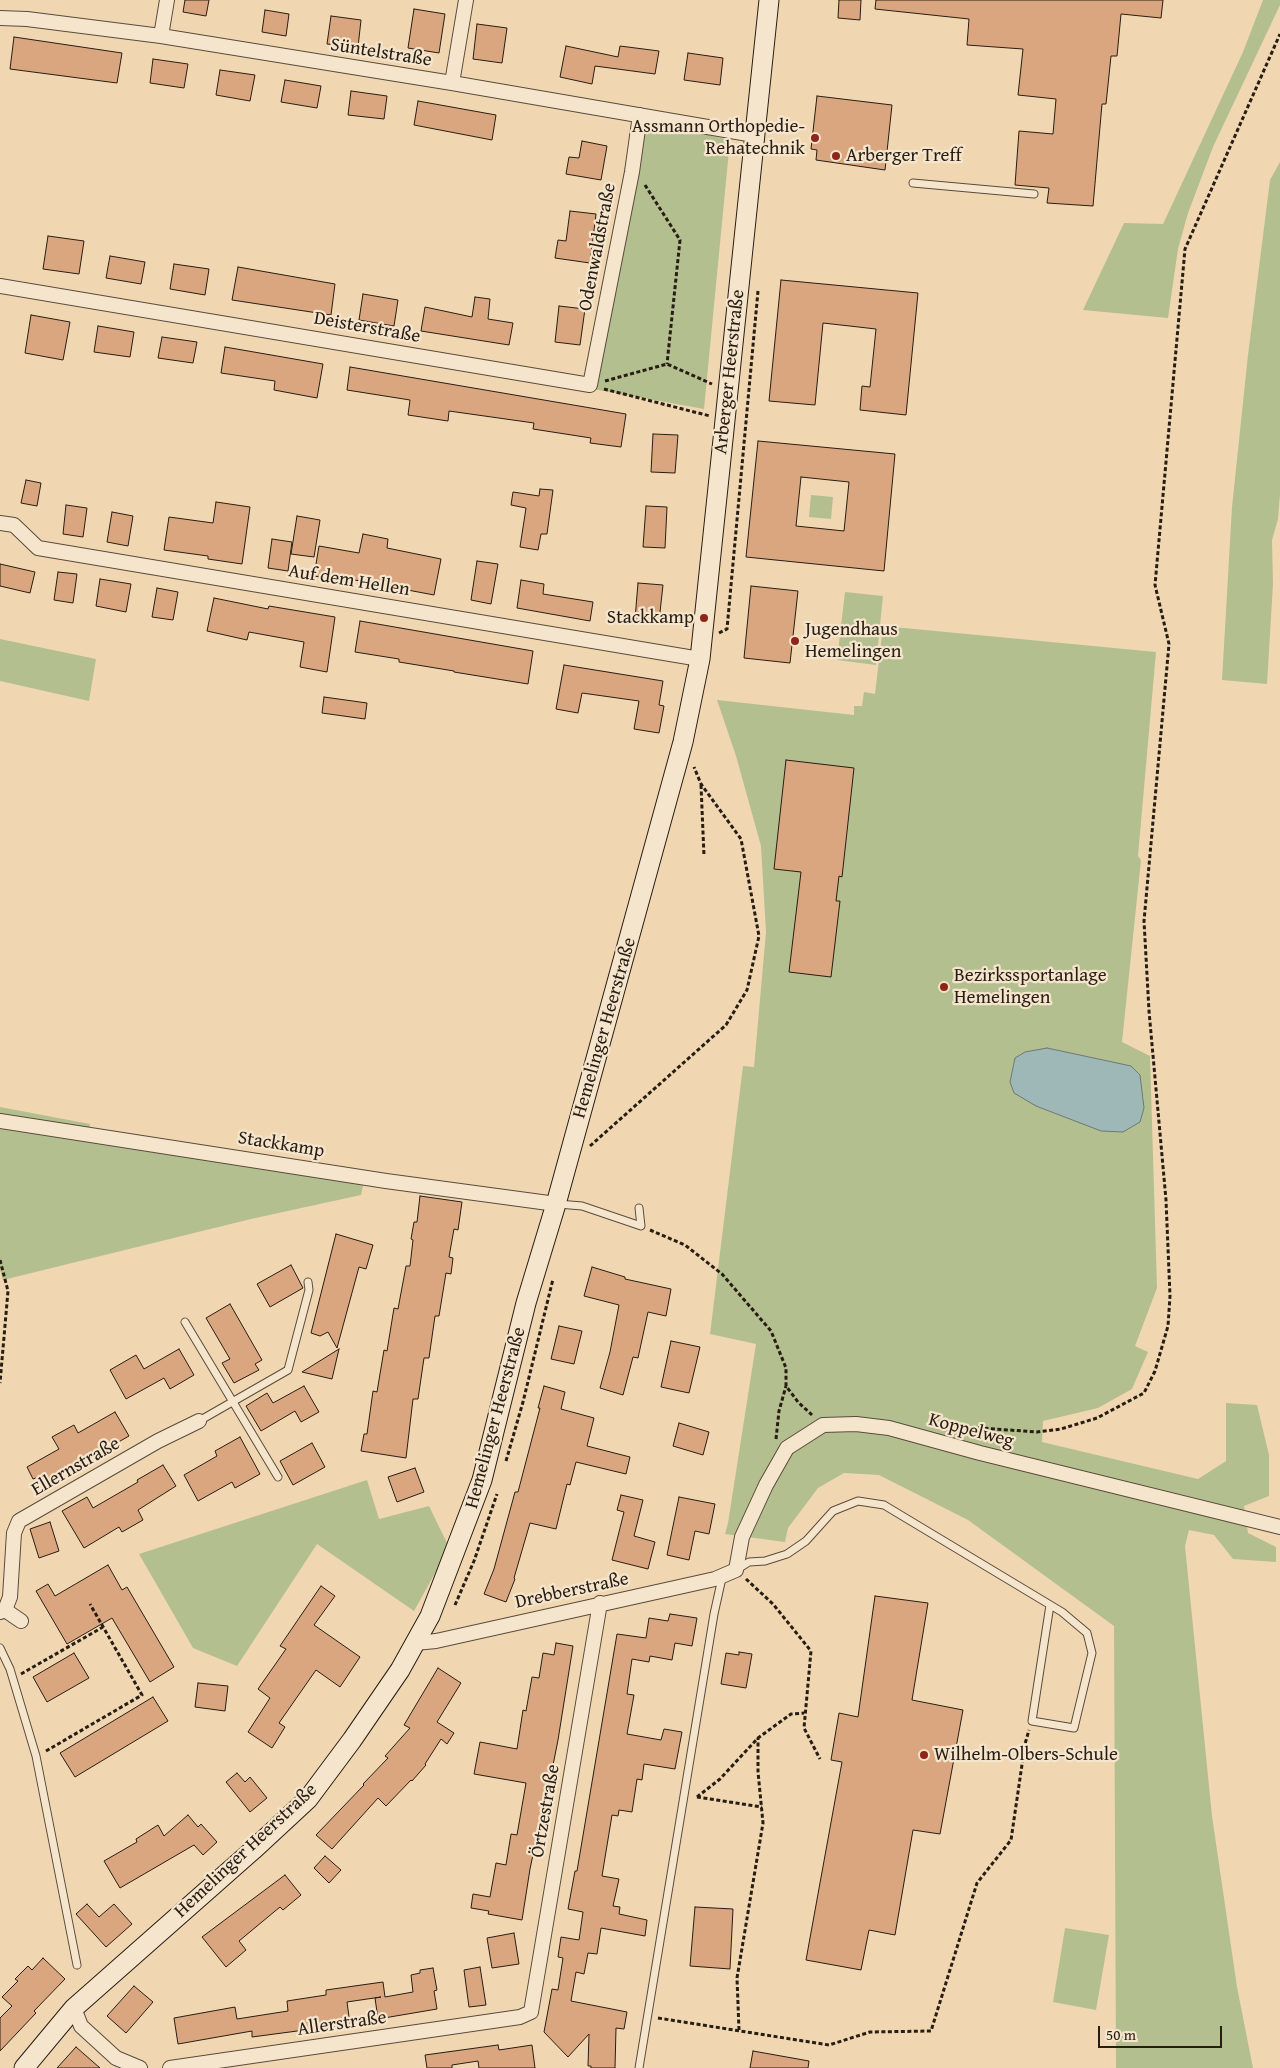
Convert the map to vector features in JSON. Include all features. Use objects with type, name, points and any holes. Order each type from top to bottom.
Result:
[{"type":"main road","name":"Arberger Heerstraße","points":[[683,742],[700,659],[768,0]]},
{"type":"main road","name":"Hemelinger Heerstraße","points":[[24,2068],[74,2008],[246,1857],[308,1799],[352,1740],[400,1670],[430,1616],[482,1480],[526,1303],[570,1155],[683,742]]},
{"type":"street","points":[[162,36],[168,0]]},
{"type":"street","points":[[452,83],[466,0]]},
{"type":"street","name":"Süntelstraße","points":[[0,18],[28,19],[162,36],[452,83],[754,136]]},
{"type":"street","name":"Odenwaldstraße","points":[[590,385],[632,172],[640,116]]},
{"type":"street","name":"Deisterstraße","points":[[0,286],[590,385]]},
{"type":"street","name":"Auf dem Hellen","points":[[0,523],[14,525],[38,548],[700,659]]},
{"type":"street","name":"Stackkamp","points":[[0,1121],[556,1204]]},
{"type":"street","name":"Ellernstraße","points":[[21,1621],[3,1611],[10,1597],[14,1533],[19,1521],[158,1441],[199,1421]]},
{"type":"street","name":"Koppelweg","points":[[822,1425],[856,1424],[889,1428],[980,1453],[1280,1526]]},
{"type":"street","points":[[736,1570],[742,1536],[778,1462],[787,1448],[822,1425]]},
{"type":"street","name":"Drebberstraße","points":[[415,1643],[722,1578],[736,1570]]},
{"type":"street","name":"Örtzestraße","points":[[520,2017],[531,2012],[600,1603]]},
{"type":"street","points":[[74,2008],[81,2026],[109,2052],[116,2058],[140,2068]]},
{"type":"street","name":"Allerstraße","points":[[170,2068],[520,2017]]},
{"type":"lane","points":[[913,183],[1034,194]]},
{"type":"lane","points":[[556,1204],[582,1206],[641,1226],[639,1208]]},
{"type":"lane","name":"Ellernstraße","points":[[199,1421],[288,1370],[310,1290],[308,1282]]},
{"type":"lane","points":[[185,1322],[278,1477]]},
{"type":"lane","points":[[736,1570],[749,1562],[765,1561],[787,1554],[806,1541],[833,1512],[858,1501],[884,1505],[1062,1612],[1087,1633],[1092,1653],[1074,1728],[1032,1721],[1050,1605]]},
{"type":"lane","points":[[639,2068],[714,1614],[722,1578]]},
{"type":"lane","points":[[0,1648],[13,1679],[36,1756],[77,1965]]},
{"type":"path","points":[[932,1424],[1037,1432],[1061,1429],[1097,1418],[1144,1393],[1155,1371],[1168,1326],[1170,1296],[1166,1200],[1149,1012],[1144,920],[1169,644],[1155,585],[1185,249],[1280,34]]},
{"type":"path","points":[[632,172],[646,187],[680,240],[667,364]]},
{"type":"path","points":[[714,636],[727,629],[758,284]]},
{"type":"path","points":[[590,385],[667,364],[728,390]]},
{"type":"path","points":[[590,385],[725,420]]},
{"type":"path","points":[[570,1155],[583,1152],[726,1025],[748,990],[759,936],[741,839],[701,784],[683,742]]},
{"type":"path","points":[[701,784],[704,856]]},
{"type":"path","points":[[641,1226],[685,1245],[722,1274],[771,1332],[786,1368],[786,1386],[779,1411],[775,1442],[778,1462]]},
{"type":"path","points":[[0,1260],[8,1291],[0,1383]]},
{"type":"path","points":[[504,1470],[523,1402],[555,1270]]},
{"type":"path","points":[[786,1386],[798,1402],[822,1425]]},
{"type":"path","points":[[452,1611],[474,1561],[498,1489]]},
{"type":"path","points":[[736,1570],[773,1604],[811,1651],[804,1728],[820,1759]]},
{"type":"path","points":[[36,1756],[142,1695],[90,1604]]},
{"type":"path","points":[[13,1679],[103,1627]]},
{"type":"path","points":[[697,1797],[720,1779],[758,1738],[791,1714],[804,1713]]},
{"type":"path","points":[[648,2016],[829,2045],[870,2032],[932,2031],[977,1883],[1011,1840],[1025,1744],[1032,1721]]},
{"type":"path","points":[[739,2030],[737,1978],[763,1823],[758,1772],[758,1738]]},
{"type":"path","points":[[684,1796],[762,1807]]},
{"type":"green space","points":[[1263,0],[1280,0],[1280,5],[1213,147],[1188,213],[1178,249],[1168,318],[1083,310],[1124,223],[1163,224],[1243,52]]},
{"type":"green space","points":[[633,118],[730,140],[704,409],[587,388]]},
{"type":"green space","points":[[1280,162],[1280,494],[1278,519],[1272,540],[1273,584],[1267,684],[1222,680],[1232,507],[1248,355],[1270,180]]},
{"type":"green space","points":[[811,495],[833,497],[831,519],[809,517]]},
{"type":"green space","points":[[845,592],[883,596],[876,665],[837,660]]},
{"type":"green space","name":"Bezirkssportanlage Hemelingen","points":[[883,626],[1156,652],[1138,856],[1141,860],[1122,1042],[1150,1056],[1157,1288],[1135,1346],[1148,1352],[1132,1389],[1098,1408],[1043,1421],[1042,1442],[1198,1479],[1226,1461],[1226,1403],[1257,1405],[1269,1455],[1269,1496],[1244,1506],[1248,1533],[1276,1547],[1276,1562],[1233,1559],[1214,1535],[1189,1530],[1185,1546],[1212,1816],[1237,1987],[1253,2068],[1116,2068],[1114,1626],[968,1520],[879,1475],[844,1473],[818,1488],[788,1528],[785,1542],[725,1534],[756,1344],[710,1334],[743,1066],[754,1067],[766,932],[761,846],[736,756],[717,700],[854,715],[854,706],[862,706],[864,692],[875,694]]},
{"type":"green space","points":[[0,639],[96,659],[89,701],[0,681]]},
{"type":"green space","points":[[0,1107],[90,1124],[88,1142],[364,1181],[361,1195],[251,1219],[3,1280],[0,1270]]},
{"type":"green space","points":[[367,1480],[379,1519],[429,1506],[447,1543],[439,1566],[414,1611],[317,1544],[237,1666],[193,1648],[139,1554]]},
{"type":"green space","points":[[1065,1928],[1109,1935],[1096,2010],[1053,2002]]},
{"type":"water","points":[[1047,1048],[1131,1066],[1140,1075],[1144,1108],[1140,1122],[1123,1132],[1101,1131],[1036,1106],[1014,1093],[1010,1082],[1015,1058],[1025,1052]]},
{"type":"building","points":[[185,0],[209,0],[206,16],[183,12]]},
{"type":"building","points":[[839,0],[861,0],[860,20],[838,18]]},
{"type":"building","points":[[876,0],[1163,0],[1161,18],[1121,14],[1117,56],[1111,56],[1106,104],[1102,104],[1093,206],[1047,203],[1049,188],[1015,185],[1019,131],[1053,134],[1056,99],[1018,95],[1023,49],[967,45],[969,19],[875,9]]},
{"type":"building","points":[[414,9],[445,14],[439,53],[408,48]]},
{"type":"building","points":[[265,10],[289,14],[286,36],[262,32]]},
{"type":"building","points":[[331,16],[361,20],[358,47],[327,44]]},
{"type":"building","points":[[477,24],[507,28],[502,63],[473,59]]},
{"type":"building","points":[[14,37],[122,53],[117,83],[10,69]]},
{"type":"building","points":[[566,46],[618,57],[620,46],[659,51],[655,74],[595,66],[592,84],[560,77]]},
{"type":"building","points":[[688,53],[723,58],[720,85],[684,80]]},
{"type":"building","points":[[153,59],[188,64],[184,88],[150,83]]},
{"type":"building","points":[[220,70],[255,75],[250,101],[216,95]]},
{"type":"building","points":[[285,80],[321,86],[317,108],[281,102]]},
{"type":"building","points":[[351,91],[387,96],[384,119],[348,115]]},
{"type":"building","points":[[817,96],[892,105],[885,170],[816,160],[817,150],[811,149]]},
{"type":"building","points":[[418,101],[496,115],[492,140],[414,125]]},
{"type":"building","points":[[582,141],[607,146],[601,180],[566,174],[569,157],[579,158]]},
{"type":"building","points":[[570,211],[596,214],[590,263],[555,258],[558,240],[566,241]]},
{"type":"building","points":[[48,236],[84,241],[79,274],[43,269]]},
{"type":"building","points":[[110,256],[145,262],[141,284],[106,278]]},
{"type":"building","points":[[174,264],[209,269],[205,295],[170,289]]},
{"type":"building","points":[[238,267],[335,284],[331,315],[232,300]]},
{"type":"building","points":[[781,280],[918,293],[906,415],[860,410],[862,386],[870,387],[876,329],[823,323],[815,405],[769,401]]},
{"type":"building","points":[[363,294],[398,300],[394,326],[359,320]]},
{"type":"building","points":[[475,297],[490,299],[488,319],[513,323],[509,345],[421,331],[425,307],[472,317]]},
{"type":"building","points":[[559,306],[585,309],[580,345],[555,342]]},
{"type":"building","points":[[31,315],[70,322],[63,360],[25,353]]},
{"type":"building","points":[[98,326],[134,332],[130,357],[94,352]]},
{"type":"building","points":[[162,337],[197,342],[193,363],[158,358]]},
{"type":"building","points":[[225,347],[323,364],[317,398],[274,390],[275,381],[221,373]]},
{"type":"building","points":[[350,367],[626,414],[621,447],[590,443],[591,438],[533,429],[534,423],[449,411],[448,421],[408,415],[410,400],[347,390]]},
{"type":"building","points":[[653,434],[678,435],[675,473],[651,472]]},
{"type":"building","points":[[758,441],[895,454],[884,571],[746,557]],"holes":[[[801,477],[849,482],[844,531],[796,526]]]},
{"type":"building","points":[[26,480],[41,483],[37,506],[21,503]]},
{"type":"building","points":[[540,489],[553,490],[547,534],[541,534],[538,550],[520,547],[526,508],[511,505],[513,492],[539,496]]},
{"type":"building","points":[[216,502],[250,507],[242,564],[208,559],[208,556],[164,550],[169,517],[213,523]]},
{"type":"building","points":[[66,505],[87,508],[83,537],[63,534]]},
{"type":"building","points":[[646,506],[667,507],[665,548],[643,547]]},
{"type":"building","points":[[112,512],[133,516],[128,546],[107,542]]},
{"type":"building","points":[[297,516],[320,520],[314,557],[291,554]]},
{"type":"building","points":[[363,534],[388,539],[387,548],[441,559],[434,595],[339,577],[338,580],[314,576],[319,546],[359,553]]},
{"type":"building","points":[[272,539],[292,542],[288,571],[268,568]]},
{"type":"building","points":[[477,561],[498,564],[491,604],[471,600]]},
{"type":"building","points":[[0,564],[35,572],[30,593],[0,586]]},
{"type":"building","points":[[58,572],[77,574],[73,603],[54,600]]},
{"type":"building","points":[[100,579],[131,584],[126,612],[96,606]]},
{"type":"building","points":[[521,580],[544,584],[543,594],[593,602],[590,621],[517,608]]},
{"type":"building","points":[[638,583],[663,585],[659,621],[635,619]]},
{"type":"building","points":[[751,586],[798,591],[790,663],[744,658]]},
{"type":"building","points":[[157,588],[178,592],[173,620],[152,617]]},
{"type":"building","points":[[214,598],[268,609],[269,606],[335,617],[327,672],[300,667],[304,642],[249,632],[247,640],[207,631]]},
{"type":"building","points":[[360,621],[533,651],[528,684],[399,662],[399,659],[355,652]]},
{"type":"building","points":[[564,665],[663,681],[659,705],[664,706],[659,733],[634,729],[639,701],[582,693],[578,713],[556,709]]},
{"type":"building","points":[[324,697],[367,703],[365,719],[322,713]]},
{"type":"building","points":[[786,760],[854,768],[842,877],[839,876],[836,901],[840,901],[831,977],[789,972],[801,872],[774,869]]},
{"type":"building","points":[[420,1196],[462,1202],[458,1230],[454,1229],[449,1257],[453,1258],[451,1274],[446,1273],[439,1316],[435,1316],[429,1358],[424,1358],[418,1399],[413,1399],[406,1458],[361,1451],[364,1434],[367,1434],[373,1391],[377,1392],[384,1350],[387,1351],[394,1308],[398,1309],[406,1266],[410,1266],[413,1240],[411,1239],[414,1222],[417,1222]]},
{"type":"building","points":[[336,1234],[373,1245],[366,1269],[359,1267],[337,1348],[328,1332],[320,1336],[311,1333]]},
{"type":"building","points":[[291,1265],[303,1288],[270,1307],[257,1284]]},
{"type":"building","points":[[592,1267],[625,1277],[625,1279],[671,1289],[666,1316],[648,1312],[638,1358],[633,1357],[623,1395],[600,1388],[610,1352],[619,1305],[584,1296]]},
{"type":"building","points":[[230,1304],[262,1360],[255,1364],[259,1370],[234,1383],[222,1363],[230,1359],[206,1318]]},
{"type":"building","points":[[559,1326],[582,1331],[574,1364],[551,1359]]},
{"type":"building","points":[[671,1341],[700,1347],[689,1393],[661,1387]]},
{"type":"building","points":[[179,1349],[194,1375],[170,1389],[164,1378],[126,1399],[110,1370],[136,1355],[144,1369]]},
{"type":"building","points":[[339,1349],[332,1379],[302,1372]]},
{"type":"building","points":[[304,1386],[319,1412],[301,1422],[295,1411],[261,1431],[246,1406],[267,1393],[273,1403]]},
{"type":"building","points":[[544,1386],[565,1392],[561,1409],[594,1418],[587,1446],[630,1457],[626,1474],[576,1462],[570,1485],[567,1484],[556,1529],[530,1523],[515,1579],[506,1602],[484,1594],[494,1569],[515,1492],[518,1492]]},
{"type":"building","points":[[115,1412],[129,1436],[101,1452],[100,1449],[45,1480],[42,1476],[33,1479],[27,1467],[59,1449],[52,1437],[74,1425],[78,1433]]},
{"type":"building","points":[[679,1423],[709,1432],[703,1455],[673,1446]]},
{"type":"building","points":[[240,1437],[260,1474],[235,1488],[232,1482],[198,1501],[184,1475],[217,1456],[215,1451]]},
{"type":"building","points":[[312,1443],[325,1467],[293,1485],[280,1461]]},
{"type":"building","points":[[163,1465],[176,1486],[138,1510],[143,1520],[122,1532],[119,1527],[84,1548],[62,1511],[87,1497],[93,1508]]},
{"type":"building","points":[[415,1468],[424,1492],[397,1502],[388,1477]]},
{"type":"building","points":[[621,1495],[643,1500],[634,1536],[655,1542],[648,1569],[612,1560],[624,1512],[617,1510]]},
{"type":"building","points":[[679,1497],[715,1504],[709,1534],[695,1531],[689,1560],[667,1555]]},
{"type":"building","points":[[50,1522],[59,1551],[39,1558],[30,1529]]},
{"type":"building","points":[[108,1565],[122,1590],[127,1587],[174,1667],[150,1682],[112,1618],[67,1644],[36,1591],[48,1584],[55,1596]]},
{"type":"building","points":[[321,1586],[335,1596],[314,1625],[360,1657],[340,1687],[316,1670],[279,1723],[285,1727],[272,1748],[248,1732],[270,1698],[258,1689],[286,1649],[280,1646]]},
{"type":"building","points":[[875,1596],[928,1603],[912,1700],[963,1710],[940,1834],[913,1830],[895,1935],[869,1930],[861,1970],[806,1960],[842,1762],[831,1760],[839,1713],[858,1717]]},
{"type":"building","points":[[670,1614],[697,1618],[692,1646],[675,1643],[672,1660],[650,1656],[649,1662],[632,1659],[627,1694],[634,1695],[627,1734],[661,1740],[664,1729],[682,1732],[675,1769],[644,1764],[642,1780],[637,1779],[632,1812],[619,1810],[618,1816],[612,1815],[602,1876],[619,1879],[613,1906],[620,1907],[619,1914],[647,1920],[645,1936],[601,1928],[597,1954],[588,1953],[584,1974],[576,1972],[571,2001],[627,2012],[624,2029],[616,2028],[615,2068],[591,2068],[591,2066],[588,2066],[589,2034],[568,2057],[544,2032],[552,1989],[558,1990],[563,1958],[558,1957],[561,1937],[579,1940],[583,1912],[568,1909],[575,1871],[577,1871],[617,1634],[646,1638],[649,1618],[668,1621]]},
{"type":"building","points":[[556,1643],[573,1646],[558,1740],[541,1826],[539,1826],[530,1869],[522,1920],[488,1914],[489,1911],[471,1908],[473,1894],[490,1897],[496,1863],[506,1865],[511,1834],[517,1835],[526,1783],[474,1774],[480,1742],[517,1749],[523,1710],[526,1711],[532,1677],[539,1678],[543,1653],[554,1655]]},
{"type":"building","points":[[739,1652],[752,1654],[746,1688],[721,1684],[726,1653],[739,1655]]},
{"type":"building","points":[[74,1653],[89,1678],[47,1702],[33,1677]]},
{"type":"building","points":[[438,1668],[461,1683],[437,1722],[454,1733],[447,1744],[441,1739],[426,1765],[386,1806],[378,1798],[332,1849],[316,1835],[388,1758],[385,1756],[410,1728],[404,1725]]},
{"type":"building","points":[[198,1683],[228,1686],[225,1711],[195,1707]]},
{"type":"building","points":[[153,1697],[168,1721],[75,1777],[60,1753]]},
{"type":"building","points":[[237,1773],[245,1782],[250,1777],[267,1798],[250,1812],[226,1782]]},
{"type":"building","points":[[188,1815],[198,1827],[201,1824],[217,1842],[203,1855],[194,1845],[120,1888],[104,1861],[137,1842],[136,1839],[158,1825],[164,1836]]},
{"type":"building","points":[[325,1856],[341,1870],[329,1883],[314,1868]]},
{"type":"building","points":[[285,1875],[301,1895],[283,1910],[280,1907],[239,1941],[246,1950],[226,1967],[202,1937]]},
{"type":"building","points":[[87,1904],[99,1917],[114,1904],[132,1924],[106,1947],[76,1914]]},
{"type":"building","points":[[695,1907],[733,1909],[730,1969],[690,1966]]},
{"type":"building","points":[[514,1933],[519,1964],[492,1968],[487,1938]]},
{"type":"building","points":[[43,1958],[65,1979],[34,2011],[36,2013],[0,2051],[0,2018],[12,2006],[2,1997],[18,1981],[15,1979],[28,1966],[32,1970]]},
{"type":"building","points":[[480,1967],[486,2005],[469,2007],[464,1970]]},
{"type":"building","points":[[433,1968],[437,1990],[434,1991],[437,2009],[378,2019],[375,1998],[381,1997],[347,2002],[350,2024],[252,2037],[252,2031],[178,2044],[174,2018],[235,2007],[237,2019],[288,2011],[287,2001],[326,1995],[326,1990],[383,1982],[385,1997],[413,1992],[411,1975],[420,1973],[420,1970]]},
{"type":"building","points":[[134,1986],[153,2002],[126,2033],[107,2016]]},
{"type":"building","points":[[498,2045],[499,2050],[532,2045],[535,2068],[479,2068],[478,2061],[452,2065],[452,2068],[427,2068],[425,2055]]},
{"type":"building","points":[[76,2047],[100,2068],[57,2068]]},
{"type":"building","points":[[753,2051],[809,2061],[808,2068],[750,2068]]},
{"type":"place","name":"Assmann Orthopedie- Rehatechnik","points":[[815,138]]},
{"type":"place","name":"Arberger Treff","points":[[836,156]]},
{"type":"place","name":"Stackkamp","points":[[704,618]]},
{"type":"place","name":"Jugendhaus Hemelingen","points":[[795,641]]},
{"type":"place","name":"Bezirkssportanlage Hemelingen","points":[[944,987]]},
{"type":"place","name":"Wilhelm-Olbers-Schule","points":[[924,1755]]}]
